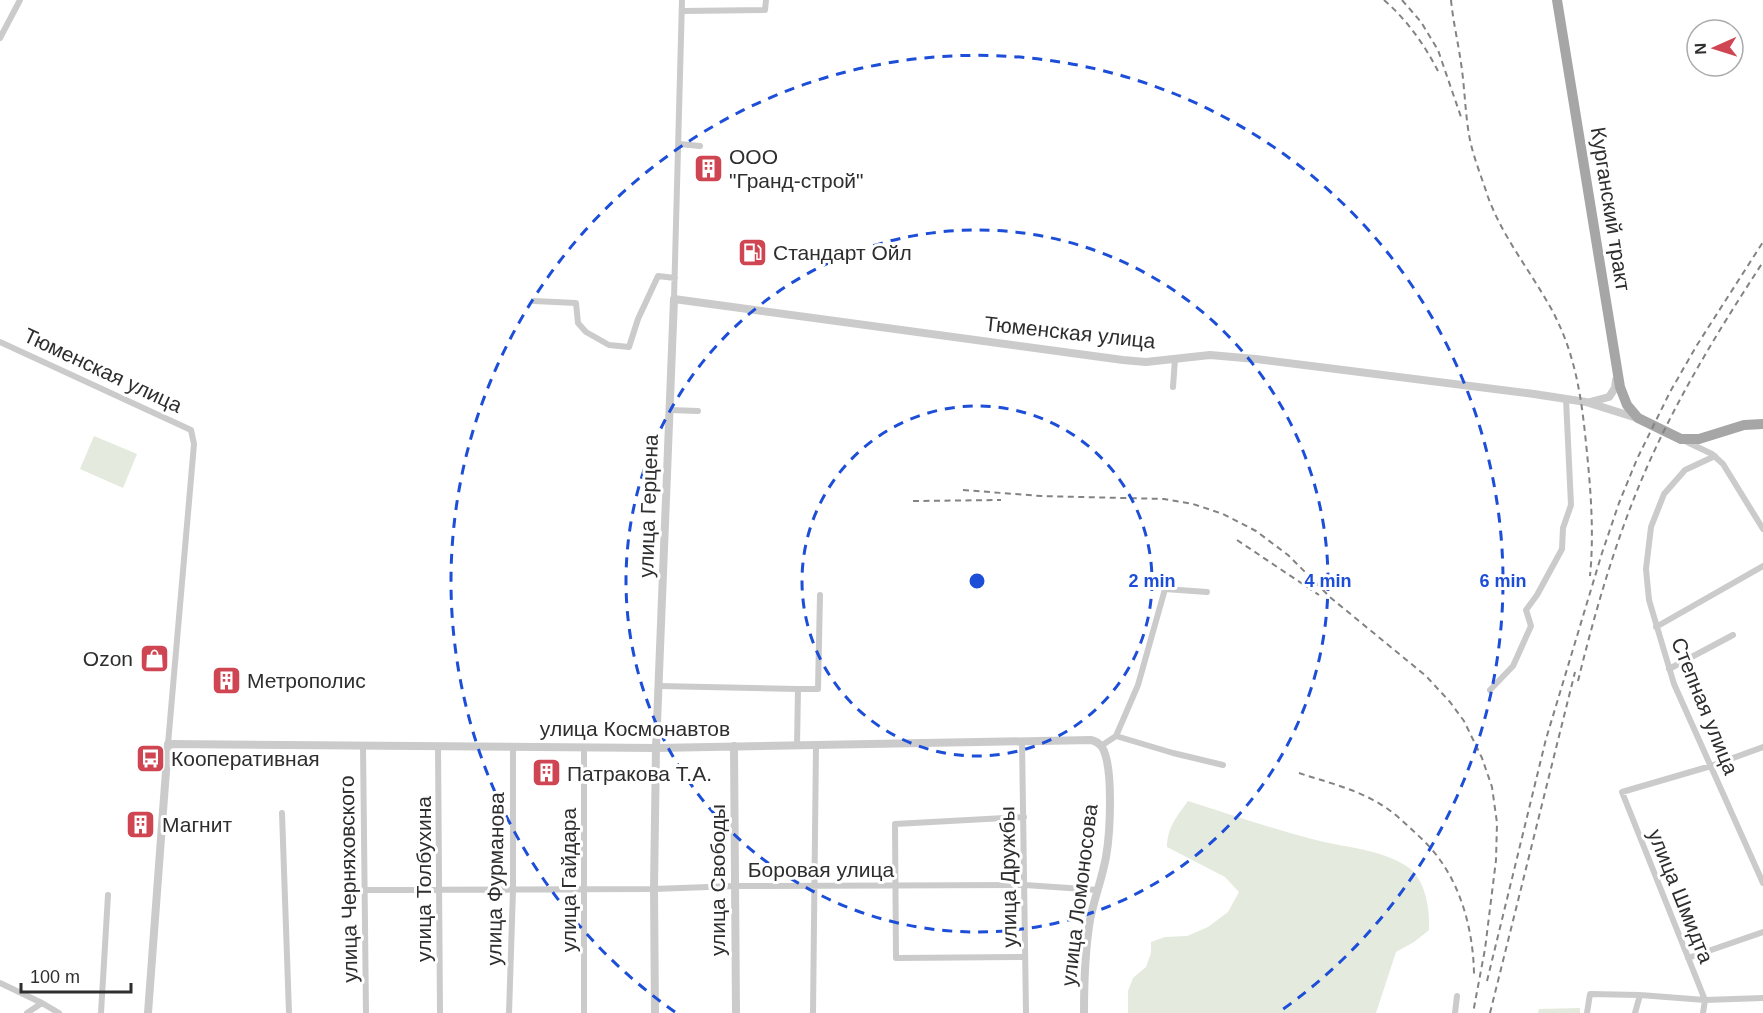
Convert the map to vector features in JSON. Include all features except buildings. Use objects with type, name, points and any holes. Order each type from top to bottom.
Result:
[{"type":"main road","name":"Курганский тракт","points":[[1557,0],[1623,398],[1638,418]]},
{"type":"main road","points":[[1638,418],[1680,439],[1699,439],[1744,425],[1763,424]]},
{"type":"street","points":[[0,38],[20,0]]},
{"type":"street","name":"улица Герцена","points":[[655,1013],[656,748],[675,278],[682,0]]},
{"type":"street","points":[[682,11],[765,10],[766,0]]},
{"type":"street","points":[[679,144],[700,146]]},
{"type":"street","points":[[534,301],[576,303],[578,323],[586,332],[609,345],[629,347],[638,320],[658,276],[675,278]]},
{"type":"street","name":"Тюменская улица","points":[[674,299],[1123,360],[1146,362],[1210,355],[1391,375],[1586,402],[1638,418]]},
{"type":"street","name":"Тюменская улица","points":[[0,342],[191,430],[194,444],[168,744]]},
{"type":"street","points":[[1173,387],[1175,359]]},
{"type":"street","points":[[1586,402],[1603,400],[1613,393],[1617,366]]},
{"type":"street","points":[[1490,690],[1513,666],[1531,626],[1526,610],[1537,595],[1562,549],[1563,528],[1571,505],[1566,399]]},
{"type":"street","points":[[670,410],[698,411]]},
{"type":"street","points":[[1680,439],[1698,446],[1715,456],[1723,464],[1763,529]]},
{"type":"street","name":"Степная улица","points":[[1715,456],[1685,470],[1664,494],[1651,527],[1646,569],[1649,600],[1674,684],[1763,883]]},
{"type":"street","points":[[1656,627],[1763,566]]},
{"type":"street","points":[[1101,746],[1116,736],[1138,685],[1165,589],[1207,592]]},
{"type":"street","points":[[658,686],[818,689],[820,595]]},
{"type":"street","points":[[1669,669],[1733,635]]},
{"type":"street","points":[[797,746],[798,689]]},
{"type":"street","points":[[1116,736],[1223,765]]},
{"type":"street","name":"улица Космонавтов","points":[[168,744],[656,748],[1091,740],[1101,746]]},
{"type":"street","name":"улица Дружбы","points":[[1022,741],[1026,1013]]},
{"type":"street","points":[[148,1013],[168,744]]},
{"type":"street","name":"улица Черняховского","points":[[363,745],[366,1013]]},
{"type":"street","name":"улица Толбухина","points":[[438,746],[440,1013]]},
{"type":"street","name":"улица Фурманова","points":[[509,1013],[513,890],[513,746]]},
{"type":"street","points":[[813,1013],[816,746]]},
{"type":"street","name":"улица Ломоносова","points":[[1084,1013],[1090,920],[1106,856],[1108,837],[1109,770],[1101,746]]},
{"type":"street","name":"улица Гайдара","points":[[584,747],[584,1013]]},
{"type":"street","name":"улица Свободы","points":[[734,747],[736,1013]]},
{"type":"street","points":[[1711,766],[1763,747]]},
{"type":"street","name":"улица Шмидта","points":[[1705,1000],[1622,792],[1711,766]]},
{"type":"street","points":[[282,813],[290,1013]]},
{"type":"street","points":[[1024,817],[895,824],[895,885],[896,958],[1025,957]]},
{"type":"street","name":"Боровая улица","points":[[364,890],[654,890],[735,886],[895,885],[1025,885],[1098,890]]},
{"type":"street","points":[[101,1013],[108,895]]},
{"type":"street","points":[[1688,958],[1763,932]]},
{"type":"street","points":[[0,982],[59,1013]]},
{"type":"street","points":[[1587,1013],[1590,994],[1705,1000],[1763,998]]},
{"type":"street","points":[[1635,1013],[1640,995]]},
{"type":"street","points":[[1455,1013],[1457,996]]},
{"type":"street","points":[[1703,1013],[1705,1000]]},
{"type":"street","points":[[27,1013],[42,1003]]},
{"type":"shaded area","points":[[94,436],[137,454],[123,488],[80,469]]},
{"type":"shaded area","points":[[1188,801],[1296,835],[1386,856],[1408,867],[1414,873],[1426,896],[1429,930],[1396,952],[1376,1013],[1128,1013],[1128,991],[1133,978],[1146,967],[1151,953],[1151,942],[1165,937],[1187,936],[1208,927],[1228,912],[1239,892],[1225,877],[1167,847],[1171,828]]},
{"type":"shaded area","points":[[1580,1008],[1580,1013],[1538,1013],[1539,1009]]},
{"type":"railway","points":[[1384,0],[1414,33],[1438,71]]},
{"type":"railway","points":[[1402,0],[1421,22],[1438,50],[1461,117]]},
{"type":"railway","points":[[1451,0],[1468,131],[1478,168],[1494,212],[1553,312],[1573,363],[1583,416],[1590,483],[1592,530],[1590,576]]},
{"type":"railway","points":[[1487,981],[1546,739],[1619,503],[1637,459],[1670,392],[1697,345],[1763,242]]},
{"type":"railway","points":[[1578,681],[1610,567],[1640,483],[1677,406],[1704,357],[1763,262]]},
{"type":"railway","points":[[963,490],[1041,496],[1164,499],[1193,504],[1223,514],[1256,531],[1288,555],[1331,598],[1426,676],[1464,721],[1482,758],[1492,787],[1497,823],[1496,860],[1485,949],[1473,1013]]},
{"type":"railway","points":[[913,501],[1001,500]]},
{"type":"railway","points":[[1237,540],[1319,595]]},
{"type":"railway","points":[[1490,1013],[1575,672]]},
{"type":"railway","points":[[1299,773],[1351,790],[1380,804],[1399,818],[1433,851],[1448,873],[1466,916],[1474,962],[1474,977]]},
{"type":"place","name":"ООО \"Гранд-строй\"","points":[[708,168]]},
{"type":"place","name":"Стандарт Ойл","points":[[752,252]]},
{"type":"place","name":"Ozon","points":[[154,658]]},
{"type":"place","name":"Метрополис","points":[[226,680]]},
{"type":"place","name":"Кооперативная","points":[[150,758]]},
{"type":"place","name":"Патракова Т.А.","points":[[546,773]]},
{"type":"place","name":"Магнит","points":[[141,824]]}]
